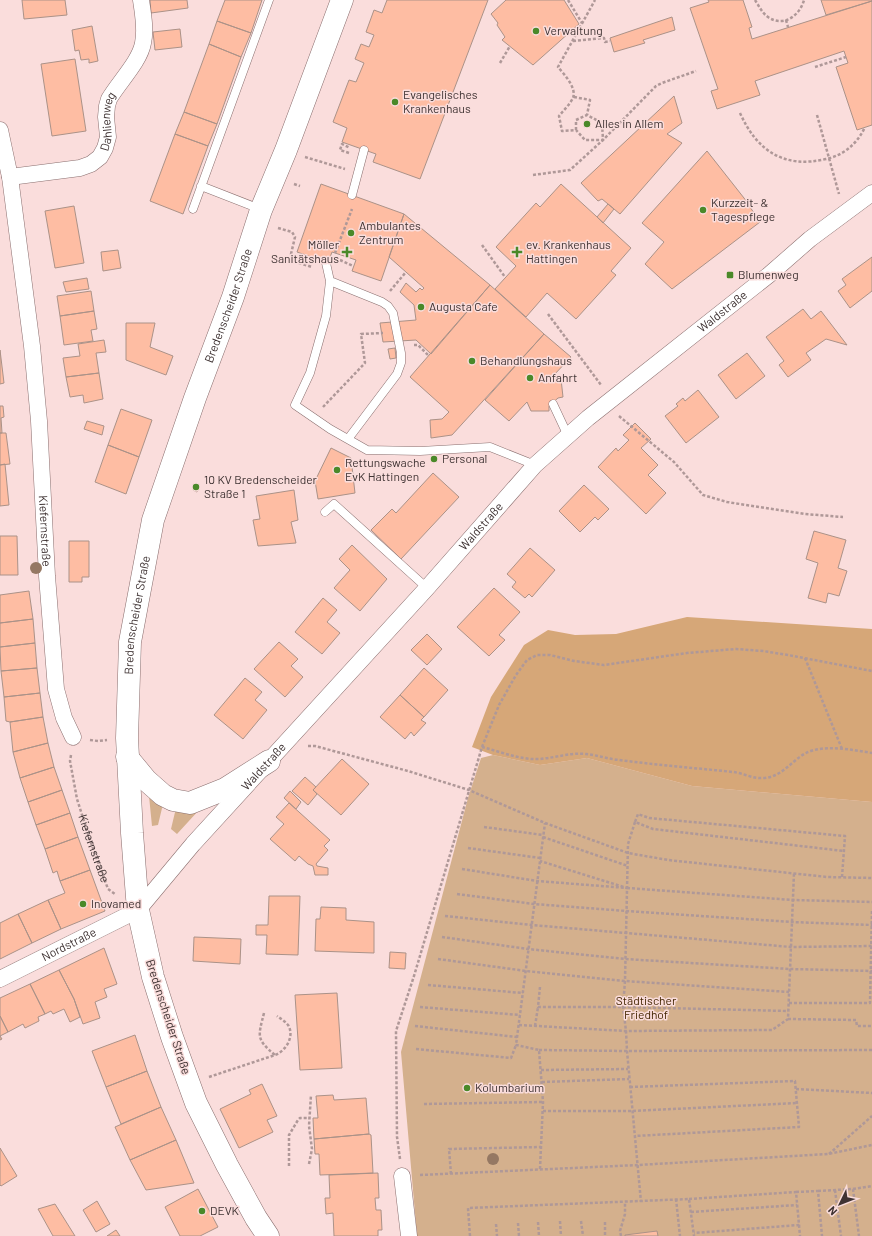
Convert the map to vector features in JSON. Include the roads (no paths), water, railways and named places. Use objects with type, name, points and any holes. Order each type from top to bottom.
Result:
[{"type":"main road","name":"Bredenscheider Straße","points":[[268,1236],[256,1218],[227,1165],[196,1103],[172,1038],[158,994],[138,910],[127,748],[130,642],[153,520],[195,398],[233,297],[259,216],[286,150],[342,0]]},
{"type":"main road","points":[[127,748],[146,780],[163,795],[173,800],[190,803],[225,789],[275,755]]},
{"type":"street","name":"Dahlienweg","points":[[10,177],[80,168],[91,164],[100,157],[108,138],[106,117],[109,98],[139,55],[143,42],[144,25],[141,0]]},
{"type":"street","name":"Kiefernstraße","points":[[0,130],[10,177],[32,346],[56,689],[64,718],[73,737]]},
{"type":"street","name":"Waldstraße","points":[[138,910],[187,851],[427,588],[535,464],[608,402],[770,274],[810,239],[872,193]]},
{"type":"street","name":"Nordstraße","points":[[0,979],[138,910]]},
{"type":"street","points":[[402,1176],[409,1236]]},
{"type":"lane","points":[[193,209],[268,0]]},
{"type":"lane","points":[[352,195],[364,150]]},
{"type":"lane","points":[[201,186],[259,216]]},
{"type":"lane","points":[[326,263],[330,281],[326,316],[310,373],[295,405],[330,429],[367,450],[420,451],[490,447],[535,464]]},
{"type":"lane","points":[[330,281],[382,302],[388,306],[393,313],[395,320],[401,353],[401,363],[398,374],[348,439]]},
{"type":"lane","points":[[553,404],[568,436]]},
{"type":"lane","points":[[325,512],[334,504],[427,588]]},
{"type":"place","name":"Verwaltung","points":[[536,31]]},
{"type":"place","name":"Evangelisches Krankenhaus","points":[[395,102]]},
{"type":"place","name":"Alles in Allem","points":[[587,124]]},
{"type":"place","name":"Kurzzeit- & Tagespflege","points":[[703,210]]},
{"type":"place","name":"Ambulantes Zentrum","points":[[351,233]]},
{"type":"place","name":"Möller Sanitätshaus","points":[[347,252]]},
{"type":"place","name":"ev. Krankenhaus Hattingen","points":[[517,252]]},
{"type":"place","name":"Blumenweg","points":[[730,275]]},
{"type":"place","name":"Augusta Cafe","points":[[421,307]]},
{"type":"place","name":"Behandlungshaus","points":[[472,361]]},
{"type":"place","name":"Anfahrt","points":[[530,378]]},
{"type":"place","name":"Personal","points":[[434,459]]},
{"type":"place","name":"Rettungswache EvK Hattingen","points":[[337,470]]},
{"type":"place","name":"10 KV Bredenscheider Straße 1","points":[[196,487]]},
{"type":"place","name":"Inovamed","points":[[83,904]]},
{"type":"place","name":"Kolumbarium","points":[[467,1088]]},
{"type":"place","name":"DEVK","points":[[202,1211]]},
{"type":"park label","name":"Städtischer Friedhof","points":[[646,1008]]}]
